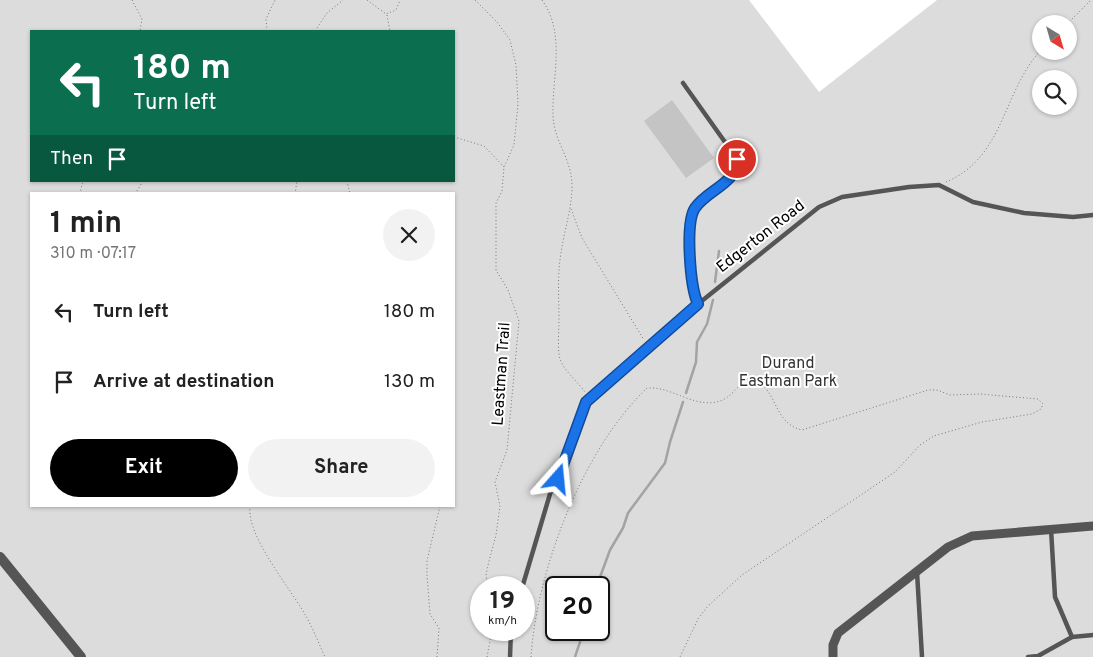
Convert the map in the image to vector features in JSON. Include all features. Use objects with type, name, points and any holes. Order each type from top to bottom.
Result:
[{"type":"street","points":[[833,657],[833,645],[838,633],[948,547],[972,536],[1093,526]]},
{"type":"street","points":[[0,556],[81,657]]},
{"type":"lane","points":[[683,83],[737,159],[737,169],[732,176],[704,198],[692,214],[690,259],[694,294],[698,304]]},
{"type":"lane","points":[[939,185],[973,202],[1024,213],[1073,217],[1093,215]]},
{"type":"lane","name":"Edgerton Road","points":[[526,576],[550,494],[586,402],[698,304],[819,207],[842,197],[909,187],[939,185]]},
{"type":"lane","points":[[1050,529],[1055,597],[1072,637]]},
{"type":"lane","points":[[917,572],[922,657]]},
{"type":"lane","points":[[1028,657],[1038,656],[1072,637],[1093,635]]},
{"type":"lane","points":[[510,657],[511,641]]},
{"type":"path","points":[[132,0],[142,19],[140,30]]},
{"type":"path","points":[[267,30],[266,19],[275,0]]},
{"type":"path","points":[[316,30],[327,13],[343,0]]},
{"type":"path","points":[[367,0],[386,14],[390,30]]},
{"type":"path","points":[[386,14],[396,10],[400,0]]},
{"type":"path","name":"Leastman Trail","points":[[475,0],[501,26],[514,53],[517,119],[514,145],[504,167],[502,191],[496,203],[496,270],[508,290],[519,321],[507,450],[496,482],[500,506],[499,520],[488,561],[488,576]]},
{"type":"path","points":[[542,0],[552,17],[556,42],[554,130],[572,168],[570,208],[566,220],[559,268],[558,343],[560,360],[586,395],[586,402]]},
{"type":"path","points":[[1076,15],[1091,0]]},
{"type":"path","points":[[939,185],[961,176],[992,143],[1028,64],[1032,60]]},
{"type":"path","points":[[455,137],[484,146],[504,167]]},
{"type":"path","points":[[570,208],[582,238],[648,346]]},
{"type":"path","points":[[531,657],[550,564],[579,485],[594,456],[612,429],[647,388],[659,387],[692,399],[717,402],[727,398],[742,381],[751,377],[762,382],[784,420],[791,428],[802,430],[928,390],[937,390],[950,395],[980,394],[1038,399],[1043,404],[1041,409],[1032,414],[982,422],[934,436],[920,445],[895,472],[815,524],[742,575],[708,606],[698,619],[680,657]]},
{"type":"path","points":[[250,507],[254,528],[262,546],[308,619],[325,657]]},
{"type":"path","points":[[437,657],[439,628],[430,614],[427,575],[440,507]]},
{"type":"path","points":[[488,657],[490,641]]},
{"type":"green space","name":"Durand Eastman Park","points":[[0,0],[749,0],[819,92],[937,0],[1093,0],[1093,657],[0,657]]},
{"type":"building","points":[[672,100],[714,158],[686,178],[644,121]]},
{"type":"waterway","points":[[715,282],[719,251]]},
{"type":"waterway","points":[[686,393],[696,362],[697,342],[707,324],[713,300]]},
{"type":"waterway","points":[[600,576],[610,550],[623,528],[628,513],[665,463],[683,402]]},
{"type":"waterway","points":[[575,657],[580,641]]},
{"type":"route","points":[[558,479],[586,402],[698,304],[692,284],[690,259],[692,214],[704,198],[732,176],[737,169],[737,159]]}]
